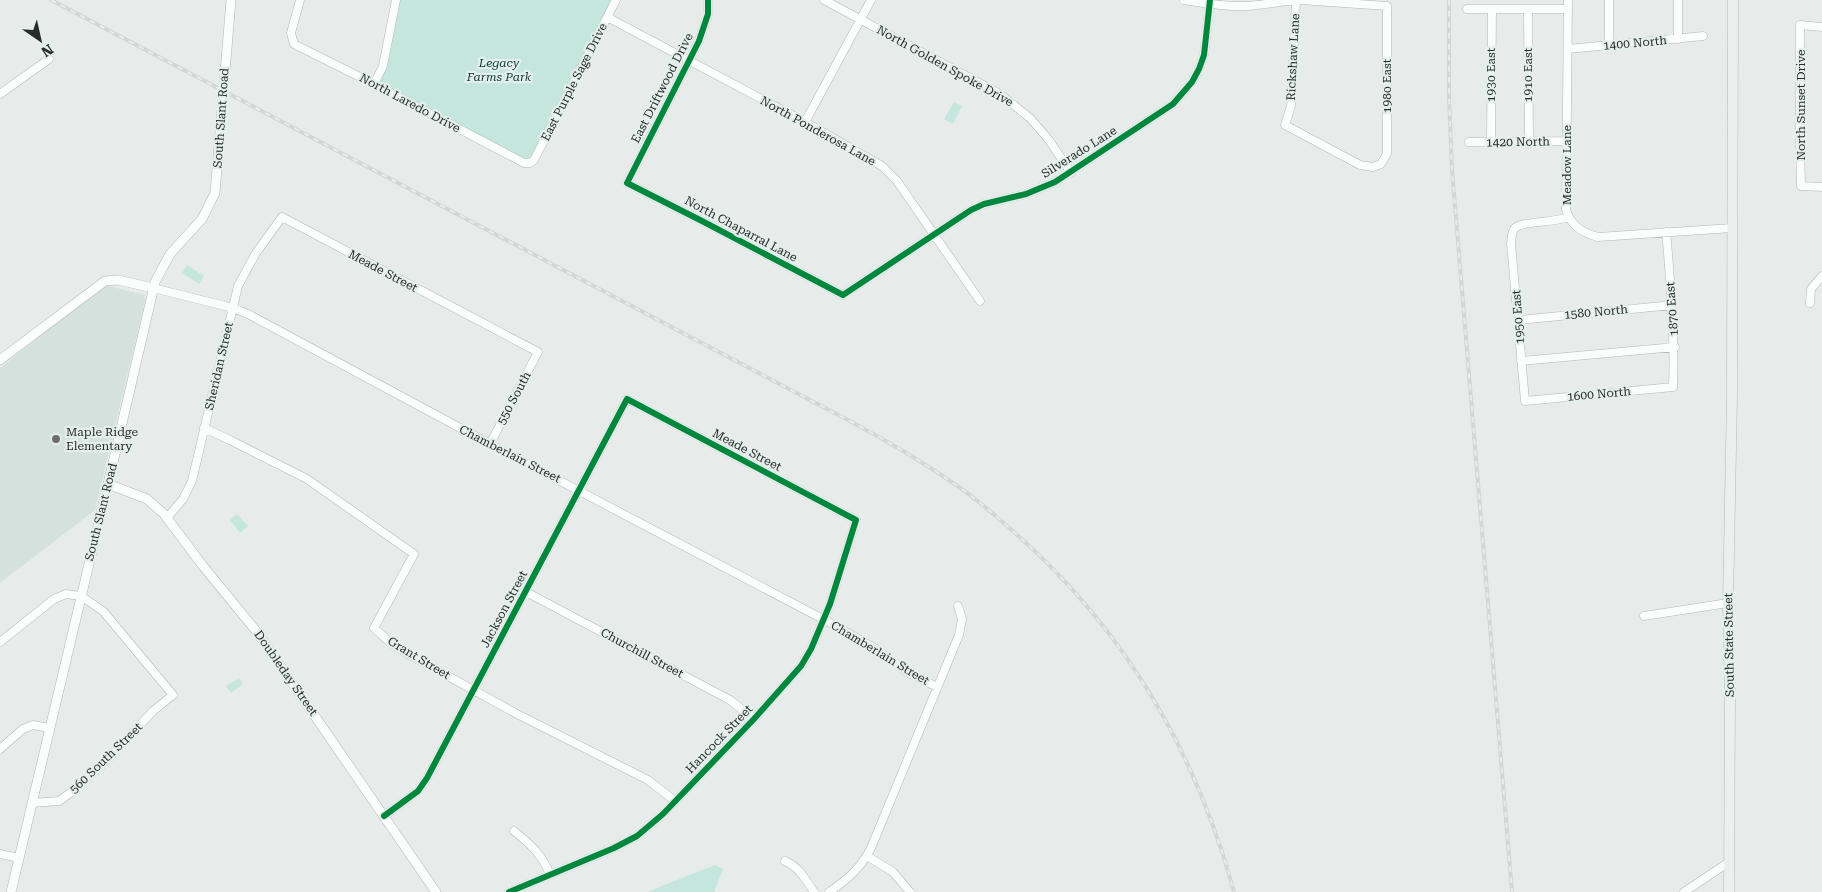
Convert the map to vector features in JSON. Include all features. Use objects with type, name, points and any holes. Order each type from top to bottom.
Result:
[{"type":"main road","name":"South State Street","points":[[1729,892],[1728,603],[1732,397],[1733,0]]},
{"type":"street","name":"South Slant Road","points":[[10,892],[153,288],[165,261],[202,219],[215,193],[231,0]]},
{"type":"street","name":"North Laredo Drive","points":[[300,0],[291,33],[294,44],[524,163],[530,163]]},
{"type":"street","points":[[374,84],[383,66],[396,0]]},
{"type":"street","name":"East Purple Sage Drive","points":[[530,163],[534,160],[616,0]]},
{"type":"street","name":"East Driftwood Drive","points":[[627,183],[704,29],[708,0]]},
{"type":"street","name":"North Golden Spoke Drive","points":[[824,0],[1000,94],[1017,105],[1040,129],[1071,173]]},
{"type":"street","points":[[804,122],[871,0]]},
{"type":"street","points":[[1184,0],[1243,6],[1296,0]]},
{"type":"street","name":"1980 East","points":[[1296,0],[1387,6],[1387,154],[1382,164]]},
{"type":"street","name":"Rickshaw Lane","points":[[1296,0],[1291,106],[1285,125],[1360,165],[1373,167],[1382,164]]},
{"type":"street","name":"Meadow Lane","points":[[1568,0],[1566,208],[1568,216],[1574,225],[1586,234],[1598,238],[1732,228]]},
{"type":"street","points":[[1609,0],[1609,45]]},
{"type":"street","points":[[1678,0],[1678,39]]},
{"type":"street","name":"Silverado Lane","points":[[844,295],[971,210],[984,204],[1039,190],[1071,173],[1166,109],[1183,94],[1200,69],[1204,55],[1210,2]]},
{"type":"street","points":[[1467,9],[1568,9]]},
{"type":"street","name":"1930 East","points":[[1491,142],[1492,9]]},
{"type":"street","name":"1910 East","points":[[1528,9],[1528,142]]},
{"type":"street","name":"North Ponderosa Lane","points":[[607,17],[804,122],[882,166],[897,180],[980,301]]},
{"type":"street","name":"North Sunset Drive","points":[[1822,27],[1800,25],[1802,186],[1822,187]]},
{"type":"street","name":"1400 North","points":[[1568,49],[1703,36]]},
{"type":"street","points":[[0,94],[49,59]]},
{"type":"street","name":"1420 North","points":[[1469,142],[1567,141]]},
{"type":"street","name":"North Chaparral Lane","points":[[627,183],[844,295]]},
{"type":"street","name":"1950 East","points":[[1525,401],[1512,234],[1516,227],[1522,224],[1555,221],[1568,216]]},
{"type":"street","name":"Sheridan Street","points":[[167,518],[178,507],[189,487],[238,286],[256,253],[282,217]]},
{"type":"street","name":"Meade Street","points":[[282,217],[538,352]]},
{"type":"street","name":"1870 East","points":[[1666,232],[1675,346],[1673,387]]},
{"type":"street","points":[[1810,304],[1811,289],[1822,276]]},
{"type":"street","points":[[0,360],[105,281],[118,280],[153,288]]},
{"type":"street","name":"Chamberlain Street","points":[[153,288],[233,308],[248,314],[824,620],[876,649],[907,672],[937,687]]},
{"type":"street","name":"1580 North","points":[[1518,320],[1673,305]]},
{"type":"street","points":[[1521,361],[1675,346]]},
{"type":"street","name":"550 South","points":[[490,444],[538,352]]},
{"type":"street","name":"1600 North","points":[[1525,401],[1673,387]]},
{"type":"street","name":"Meade Street","points":[[627,399],[856,520]]},
{"type":"street","name":"Jackson Street","points":[[384,816],[418,791],[427,778],[627,399]]},
{"type":"street","name":"Grant Street","points":[[204,428],[307,479],[414,554],[374,628],[393,644],[517,714],[648,780],[675,800]]},
{"type":"street","name":"Doubleday Street","points":[[108,484],[147,499],[160,509],[203,566],[257,632],[436,892]]},
{"type":"street","name":"Hancock Street","points":[[508,892],[614,848],[637,836],[653,824],[754,719],[801,666],[824,620],[856,520]]},
{"type":"street","name":"Churchill Street","points":[[526,592],[730,700],[754,719]]},
{"type":"street","points":[[0,642],[54,599],[66,594],[81,596]]},
{"type":"street","name":"560 South Street","points":[[32,803],[60,802],[106,762],[153,711],[173,695],[103,611],[81,596]]},
{"type":"street","points":[[1644,616],[1728,603]]},
{"type":"street","points":[[829,892],[854,873],[867,856],[961,629],[962,618],[958,606]]},
{"type":"street","points":[[0,749],[23,729],[33,725],[50,728]]},
{"type":"street","points":[[514,831],[540,854],[550,875]]},
{"type":"street","points":[[0,854],[19,858]]},
{"type":"street","points":[[867,856],[893,872],[910,892]]},
{"type":"street","points":[[785,861],[798,868],[814,892]]},
{"type":"street","points":[[1684,892],[1729,862]]},
{"type":"shaded area","name":"Maple Ridge Elementary","points":[[105,285],[144,295],[145,301],[95,510],[0,583],[0,368]]},
{"type":"green space","name":"Legacy Farms Park","points":[[396,0],[616,0],[530,163],[374,84],[383,66]]},
{"type":"green space","points":[[954,102],[962,106],[953,124],[944,119]]},
{"type":"green space","points":[[187,265],[204,276],[199,284],[182,273]]},
{"type":"green space","points":[[237,514],[248,526],[240,533],[230,520]]},
{"type":"green space","points":[[239,678],[243,684],[231,693],[226,686]]},
{"type":"green space","points":[[715,865],[723,869],[714,892],[647,892]]},
{"type":"railway","points":[[51,0],[878,436],[971,496],[994,514],[1054,570],[1090,610],[1122,652],[1151,696],[1177,742],[1199,790],[1218,840],[1234,892]]},
{"type":"railway","points":[[1449,0],[1449,98],[1452,170],[1512,892]]},
{"type":"cycle path","points":[[708,0],[708,14],[699,41],[627,183],[843,295],[971,210],[984,204],[1026,194],[1055,182],[1173,104],[1192,82],[1204,55],[1210,0]]},
{"type":"cycle path","points":[[384,816],[418,791],[427,778],[627,399],[856,520],[830,604],[811,649],[801,666],[754,719],[663,814],[637,836],[614,848],[509,892]]},
{"type":"place","name":"Maple Ridge Elementary","points":[[56,439]]}]
